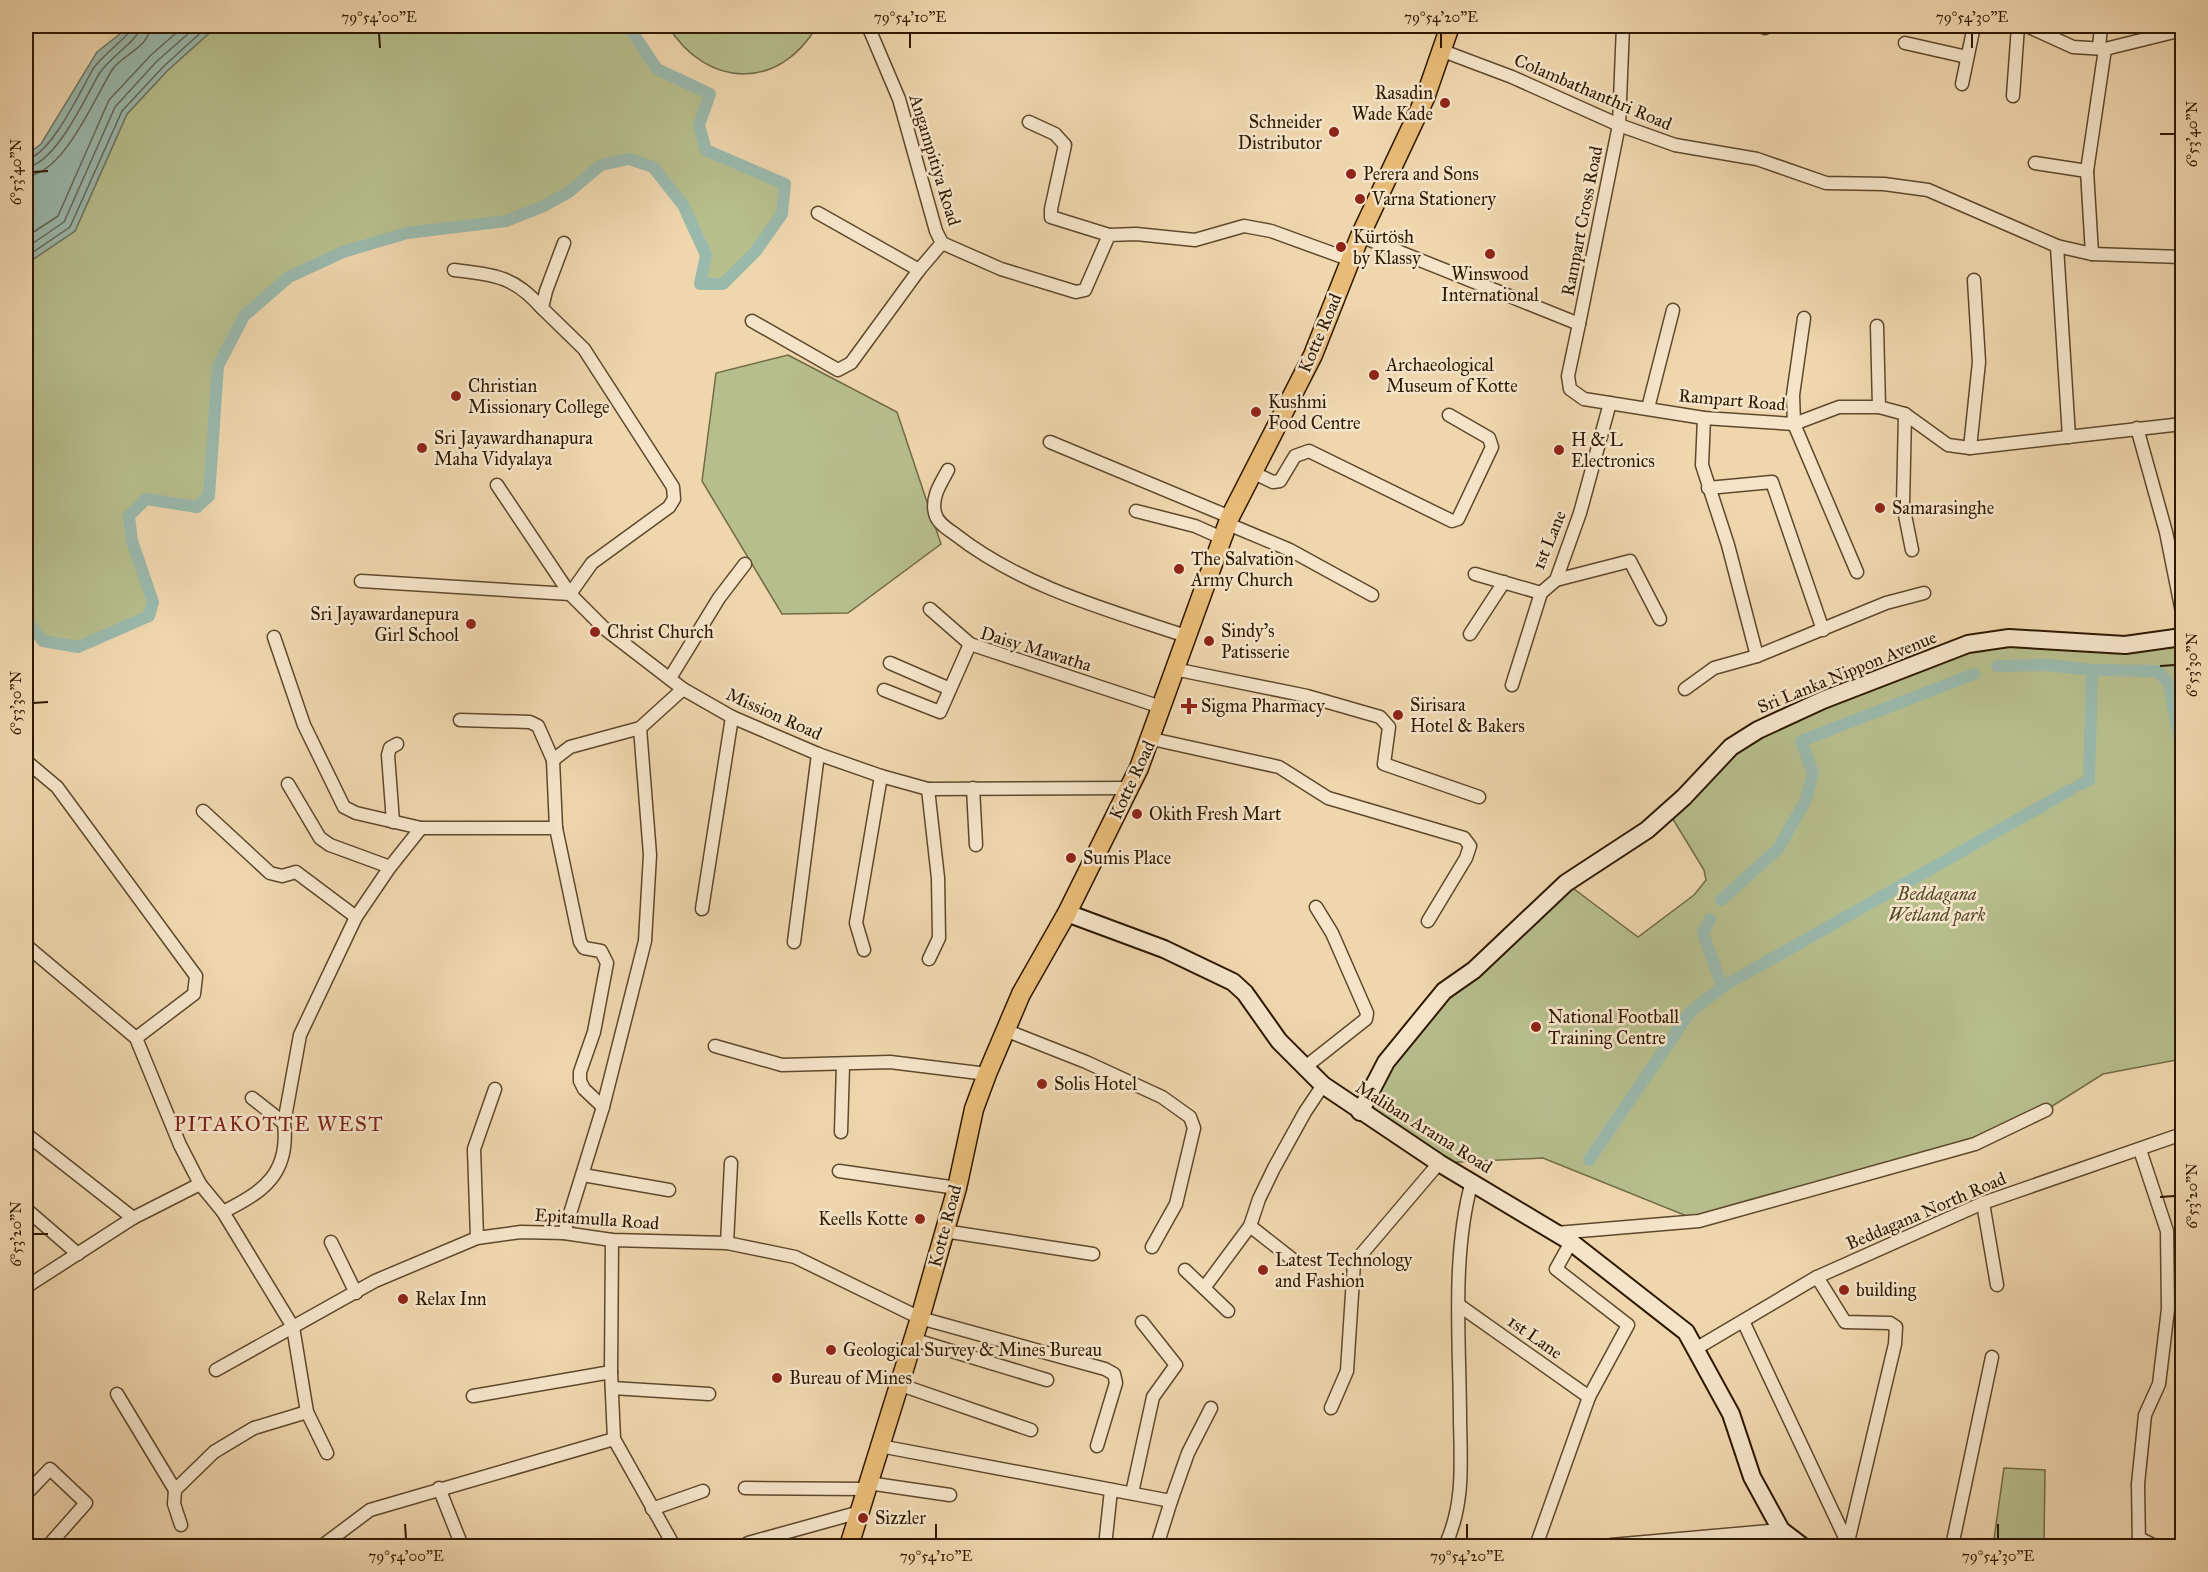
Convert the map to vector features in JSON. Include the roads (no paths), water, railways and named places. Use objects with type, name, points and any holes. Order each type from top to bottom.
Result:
[{"type":"main road","name":"Kotte Road","points":[[849,1546],[920,1318],[957,1188],[974,1109],[987,1074],[1020,994],[1067,913],[1152,739],[1174,669],[1227,526],[1252,472],[1313,355],[1360,236],[1425,98],[1450,26]]},
{"type":"street","name":"Angampitiya Road","points":[[868,26],[899,99],[942,243],[1001,269],[1081,292],[1085,290],[1109,235]]},
{"type":"street","name":"Rampart Cross Road","points":[[1579,324],[1619,125],[1623,26]]},
{"type":"street","points":[[1962,84],[1974,26]]},
{"type":"street","points":[[2013,96],[2018,26]]},
{"type":"street","points":[[2027,26],[2073,47],[2102,49],[2182,30]]},
{"type":"street","points":[[2092,254],[2087,171],[2102,49],[2101,26]]},
{"type":"street","points":[[1905,43],[1967,57]]},
{"type":"street","name":"Colambathanthri Road","points":[[1443,51],[1512,77],[1619,125],[1675,145],[1757,159],[1826,183],[1884,184],[1928,190],[2057,246],[2092,254],[2182,257]]},
{"type":"street","points":[[1029,122],[1055,134],[1065,145],[1051,217],[1109,235],[1136,234],[1195,240],[1244,226],[1271,231],[1351,260]]},
{"type":"street","points":[[2035,163],[2087,171]]},
{"type":"street","points":[[818,213],[919,270]]},
{"type":"street","points":[[1360,236],[1579,324]]},
{"type":"street","points":[[542,308],[564,243]]},
{"type":"street","points":[[752,321],[838,370],[852,363],[919,270],[942,243]]},
{"type":"street","points":[[2057,246],[2069,436]]},
{"type":"street","points":[[361,581],[570,594],[592,563],[669,507],[673,487],[584,349],[524,288],[490,275],[454,270]]},
{"type":"street","points":[[1970,448],[1979,362],[1974,280]]},
{"type":"street","points":[[1648,408],[1673,310]]},
{"type":"street","points":[[1804,318],[1793,395],[1794,424],[1857,572]]},
{"type":"street","name":"Rampart Road","points":[[1579,324],[1568,376],[1570,389],[1584,399],[1704,418],[1794,424],[1839,407],[1879,407],[1905,414],[1948,445],[1970,448],[2182,424]]},
{"type":"street","points":[[1877,326],[1879,407]]},
{"type":"street","name":"1st Lane","points":[[1512,686],[1540,593],[1556,580],[1580,513],[1610,403]]},
{"type":"street","points":[[1905,414],[1903,505],[1912,550]]},
{"type":"street","points":[[1252,472],[1273,482],[1280,481],[1295,456],[1309,451],[1452,521],[1458,519],[1492,447],[1489,438],[1449,415]]},
{"type":"street","points":[[1704,418],[1702,465],[1728,545],[1757,656]]},
{"type":"street","points":[[2137,428],[2166,532],[2182,612]]},
{"type":"street","points":[[1050,442],[1227,526],[1290,550],[1372,595]]},
{"type":"street","points":[[948,470],[934,498],[935,513],[940,523],[970,546],[1021,575],[1077,600],[1186,636]]},
{"type":"street","points":[[1708,488],[1772,482],[1823,630]]},
{"type":"street","name":"Mission Road","points":[[497,485],[570,594],[605,629],[683,689],[732,717],[818,754],[881,776],[928,789],[1130,788]]},
{"type":"street","points":[[1136,511],[1195,526],[1227,526]]},
{"type":"street","points":[[1556,580],[1630,561],[1660,619]]},
{"type":"street","points":[[670,678],[719,598],[745,564]]},
{"type":"street","points":[[1475,574],[1540,593]]},
{"type":"street","points":[[1470,634],[1504,582]]},
{"type":"street","points":[[1685,690],[1714,668],[1757,656],[1886,603],[1924,593]]},
{"type":"street","points":[[930,609],[970,644]]},
{"type":"street","points":[[274,637],[304,725],[344,807],[356,813],[422,828],[556,828]]},
{"type":"street","name":"Sri Lanka Nippon Avenue","points":[[1360,1112],[1386,1062],[1444,991],[1474,970],[1566,883],[1647,830],[1684,797],[1731,747],[1758,730],[1823,700],[1968,644],[2009,638],[2125,645],[2182,637]]},
{"type":"street","name":"Daisy Mawatha","points":[[884,690],[940,712],[970,644],[1161,707]]},
{"type":"street","points":[[890,663],[950,689]]},
{"type":"street","points":[[1174,669],[1307,696],[1380,717],[1389,727],[1384,764],[1479,796]]},
{"type":"street","points":[[553,760],[570,747],[640,728],[683,689]]},
{"type":"street","points":[[702,909],[732,717]]},
{"type":"street","points":[[460,720],[530,722],[538,726],[553,760],[556,828],[580,942],[584,948],[601,951],[607,963],[594,1032],[580,1072],[580,1082],[584,1089],[603,1107]]},
{"type":"street","points":[[564,1233],[603,1107],[645,941],[650,855],[640,728]]},
{"type":"street","points":[[1152,739],[1279,767],[1328,798],[1464,838],[1470,846],[1466,858],[1428,921]]},
{"type":"street","points":[[393,822],[388,755],[390,748],[397,744]]},
{"type":"street","points":[[794,942],[818,754]]},
{"type":"street","points":[[26,762],[57,787],[196,976],[194,994],[136,1038]]},
{"type":"street","points":[[864,950],[856,923],[881,776]]},
{"type":"street","points":[[288,784],[320,838],[330,845],[390,867]]},
{"type":"street","points":[[973,788],[976,845]]},
{"type":"street","points":[[928,789],[938,878],[939,938],[929,960]]},
{"type":"street","points":[[203,811],[270,873],[282,876],[296,872],[356,916]]},
{"type":"street","points":[[223,1212],[255,1196],[271,1182],[281,1163],[284,1123],[300,1035],[356,916],[390,867],[422,828]]},
{"type":"street","points":[[1304,1068],[1366,1019],[1367,1013],[1332,933],[1316,907]]},
{"type":"street","name":"Maliban Arama Road","points":[[1067,913],[1164,949],[1233,982],[1245,993],[1279,1041],[1323,1085],[1439,1163],[1571,1242],[1686,1332],[1697,1348],[1731,1414],[1775,1538]]},
{"type":"street","points":[[28,947],[136,1038],[171,1124],[200,1184],[223,1212],[293,1327],[307,1412],[327,1453]]},
{"type":"street","points":[[1005,1030],[1086,1062],[1162,1097],[1190,1117],[1194,1128],[1176,1204],[1152,1247]]},
{"type":"street","points":[[715,1046],[782,1065],[890,1062],[987,1074]]},
{"type":"street","points":[[841,1132],[843,1065]]},
{"type":"street","points":[[1204,1288],[1250,1226],[1258,1199],[1305,1112],[1323,1085]]},
{"type":"street","points":[[477,1239],[474,1149],[495,1089]]},
{"type":"street","points":[[252,1098],[284,1123]]},
{"type":"street","points":[[1556,1233],[1699,1221],[1964,1148],[2046,1110]]},
{"type":"street","points":[[26,1134],[134,1218]]},
{"type":"street","name":"Beddagana North Road","points":[[1697,1348],[1817,1277],[1983,1203],[2182,1134]]},
{"type":"street","points":[[2140,1150],[2167,1231],[2168,1309],[2159,1384],[2145,1415],[2139,1484],[2139,1542],[2182,1546]]},
{"type":"street","points":[[727,1243],[730,1162]]},
{"type":"street","points":[[1331,1407],[1347,1371],[1353,1263],[1439,1163]]},
{"type":"street","points":[[839,1171],[957,1188]]},
{"type":"street","points":[[583,1175],[669,1190]]},
{"type":"street","points":[[1445,1546],[1461,1498],[1462,1216],[1472,1181]]},
{"type":"street","points":[[27,1283],[134,1218],[200,1184]]},
{"type":"street","points":[[1983,1203],[1997,1285]]},
{"type":"street","points":[[26,1209],[78,1254]]},
{"type":"street","points":[[1250,1226],[1292,1259]]},
{"type":"street","points":[[944,1231],[1092,1254]]},
{"type":"street","name":"Epitamulla Road","points":[[216,1370],[375,1281],[477,1239],[521,1232],[564,1233],[612,1240],[727,1243],[795,1257],[920,1318],[1105,1369],[1114,1374],[1116,1383],[1097,1446]]},
{"type":"street","points":[[612,1240],[610,1372],[614,1439],[674,1546]]},
{"type":"street","points":[[331,1242],[356,1293]]},
{"type":"street","points":[[1536,1546],[1589,1397],[1628,1325],[1556,1269],[1571,1242]]},
{"type":"street","points":[[1185,1270],[1228,1311]]},
{"type":"street","points":[[1817,1277],[1845,1322],[1890,1323],[1896,1327],[1848,1545]]},
{"type":"street","name":"1st Lane","points":[[1460,1306],[1589,1397]]},
{"type":"street","points":[[1743,1321],[1848,1545]]},
{"type":"street","points":[[1132,1493],[1153,1397],[1176,1365],[1142,1322]]},
{"type":"street","points":[[912,1339],[1047,1380]]},
{"type":"street","points":[[1952,1546],[1992,1357]]},
{"type":"street","points":[[473,1396],[610,1372]]},
{"type":"street","points":[[898,1384],[1031,1430]]},
{"type":"street","points":[[612,1388],[709,1394]]},
{"type":"street","points":[[117,1394],[175,1490],[174,1504],[181,1526]]},
{"type":"street","points":[[1157,1546],[1188,1453],[1211,1408]]},
{"type":"street","points":[[175,1490],[214,1452],[254,1428],[307,1412]]},
{"type":"street","points":[[322,1546],[370,1510],[439,1488],[614,1439]]},
{"type":"street","points":[[880,1446],[1171,1501]]},
{"type":"street","points":[[26,1494],[51,1469],[86,1503],[48,1546]]},
{"type":"street","points":[[745,1488],[867,1486],[950,1495]]},
{"type":"street","points":[[439,1488],[462,1546]]},
{"type":"street","points":[[1105,1546],[1111,1490]]},
{"type":"street","points":[[652,1509],[703,1491]]},
{"type":"street","points":[[748,1543],[860,1512]]},
{"type":"street","points":[[1611,1545],[1775,1538],[1802,1546]]},
{"type":"street","points":[[1755,1546],[1775,1538]]},
{"type":"water","points":[[130,26],[217,26],[167,71],[127,114],[75,231],[26,264],[26,155],[41,144],[97,52]]},
{"type":"waterway","points":[[26,614],[27,621],[43,641],[78,647],[149,616],[153,602],[132,541],[129,516],[146,499],[197,507],[209,496],[218,366],[244,316],[289,277],[343,252],[407,233],[506,221],[544,206],[569,192],[601,165],[629,159],[653,167],[683,205],[706,255],[700,284],[723,284],[756,251],[782,214],[785,184],[706,150],[699,125],[710,94],[657,69],[631,30],[631,26]]},
{"type":"waterway","points":[[1997,666],[2047,665],[2092,670],[2089,780],[2079,785]]},
{"type":"waterway","points":[[2092,670],[2158,671],[2169,684],[2182,754]]},
{"type":"waterway","points":[[1721,900],[1778,849],[1805,802],[1813,773],[1801,741],[1974,674]]},
{"type":"waterway","points":[[1589,1160],[1690,1012],[1722,987],[2070,790]]},
{"type":"waterway","points":[[1710,919],[1703,933],[1722,987]]},
{"type":"place","name":"Rasadin Wade Kade","points":[[1445,103]]},
{"type":"place","name":"Schneider Distributor","points":[[1334,132]]},
{"type":"place","name":"Perera and Sons","points":[[1351,174]]},
{"type":"place","name":"Varna Stationery","points":[[1360,199]]},
{"type":"place","name":"Kürtösh by Klassy","points":[[1341,247]]},
{"type":"place","name":"Winswood International","points":[[1490,254]]},
{"type":"place","name":"Archaeological Museum of Kotte","points":[[1374,375]]},
{"type":"place","name":"Christian Missionary College","points":[[456,396]]},
{"type":"place","name":"Kushmi Food Centre","points":[[1256,412]]},
{"type":"place","name":"Sri Jayawardhanapura Maha Vidyalaya","points":[[422,448]]},
{"type":"place","name":"H & L Electronics","points":[[1559,450]]},
{"type":"place","name":"Samarasinghe","points":[[1880,508]]},
{"type":"place","name":"The Salvation Army Church","points":[[1179,569]]},
{"type":"place","name":"Sri Jayawardanepura Girl School","points":[[471,624]]},
{"type":"place","name":"Christ Church","points":[[595,632]]},
{"type":"place","name":"Sindy's Patisserie","points":[[1209,641]]},
{"type":"place","name":"Sigma Pharmacy","points":[[1189,706]]},
{"type":"place","name":"Sirisara Hotel & Bakers","points":[[1398,715]]},
{"type":"place","name":"Okith Fresh Mart","points":[[1137,814]]},
{"type":"place","name":"Sumis Place","points":[[1071,858]]},
{"type":"place","name":"National Football Training Centre","points":[[1536,1027]]},
{"type":"place","name":"Solis Hotel","points":[[1042,1084]]},
{"type":"place","name":"Keells Kotte","points":[[920,1219]]},
{"type":"place","name":"Latest Technology and Fashion","points":[[1263,1270]]},
{"type":"place","name":"building","points":[[1844,1290]]},
{"type":"place","name":"Relax Inn","points":[[403,1299]]},
{"type":"place","name":"Geological Survey & Mines Bureau","points":[[831,1350]]},
{"type":"place","name":"Bureau of Mines","points":[[777,1378]]},
{"type":"place","name":"Sizzler","points":[[863,1518]]},
{"type":"district","name":"PITAKOTTE WEST","points":[[279,1124]]},
{"type":"park label","name":"Beddagana Wetland park","points":[[1937,904]]}]
